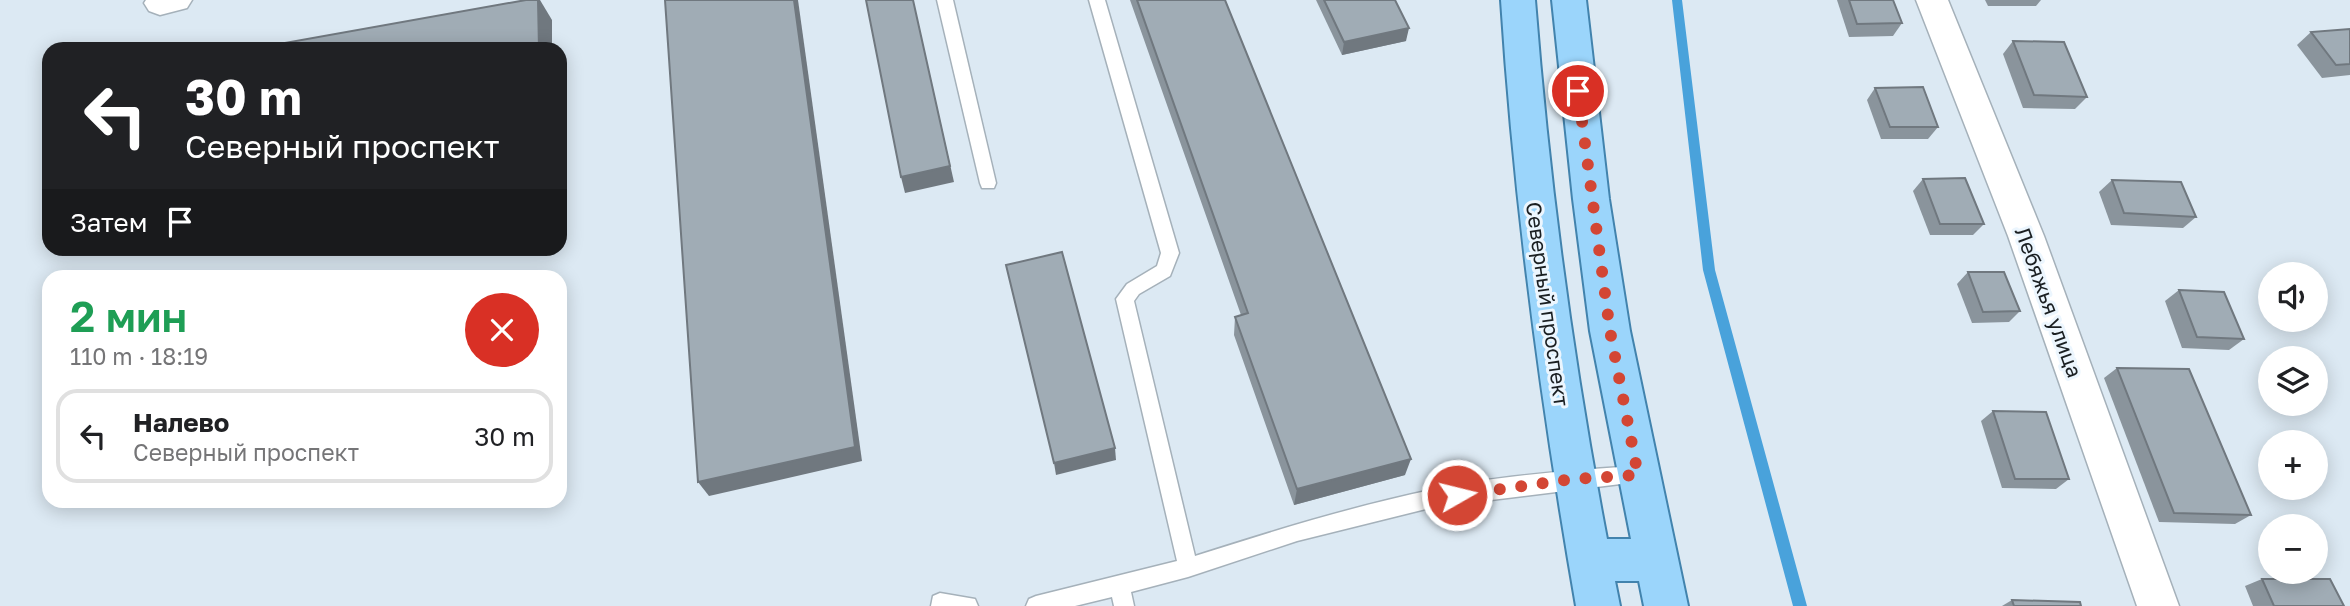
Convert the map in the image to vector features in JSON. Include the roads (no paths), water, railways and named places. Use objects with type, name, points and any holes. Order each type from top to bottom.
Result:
[{"type":"main road","name":"Северный проспект","points":[[1518,0],[1534,196],[1550,330],[1598,606]]},
{"type":"main road","points":[[1569,0],[1591,199],[1610,331],[1666,606]]},
{"type":"main road","points":[[1590,560],[1656,561]]},
{"type":"street","name":"Лебяжья улица","points":[[1932,0],[2026,236],[2158,606]]},
{"type":"lane","points":[[945,0],[988,183]]},
{"type":"lane","points":[[1097,0],[1170,253],[1164,271],[1133,289],[1125,299],[1188,568]]},
{"type":"lane","points":[[1036,606],[1188,568],[1297,532],[1434,498],[1574,479],[1638,475]]},
{"type":"lane","points":[[1119,585],[1124,606]]},
{"type":"lane","points":[[940,603],[968,606]]},
{"type":"waterway","points":[[1677,0],[1709,270],[1800,606]]}]
